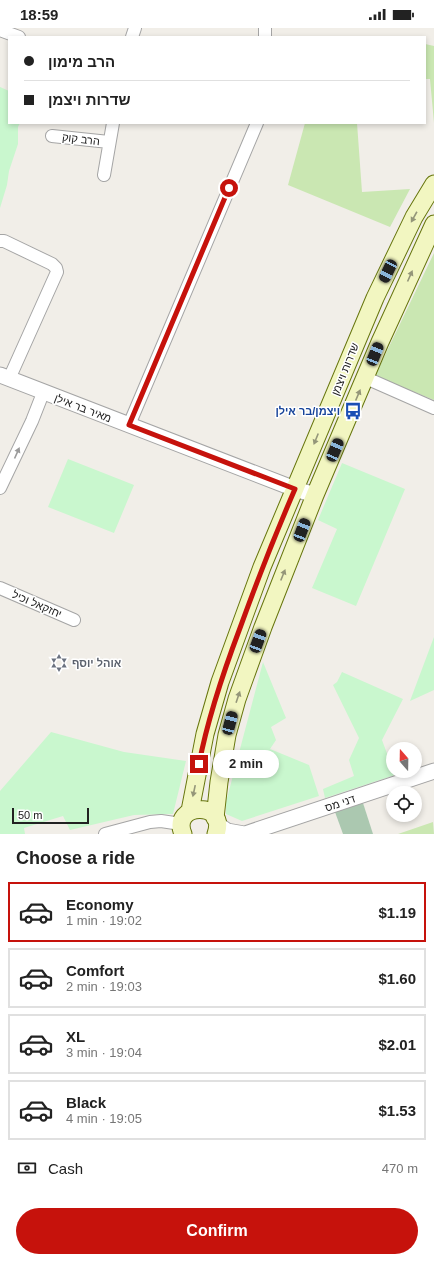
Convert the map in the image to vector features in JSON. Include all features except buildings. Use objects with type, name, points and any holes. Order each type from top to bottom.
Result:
[{"type":"main road","name":"שדרות ויצמן","points":[[185,823],[205,734],[220,682],[262,567],[375,298],[414,217],[434,184]]},
{"type":"main road","name":"שדרות ויצמן","points":[[216,825],[219,782],[227,735],[237,699],[263,627],[315,495],[380,342],[434,224]]},
{"type":"main road","points":[[185,823],[195,809],[206,810],[211,813],[216,825]]},
{"type":"street","points":[[0,30],[16,36]]},
{"type":"street","name":"הרב קוק","points":[[104,175],[113,124]]},
{"type":"street","points":[[129,425],[257,124]]},
{"type":"street","name":"הרב קוק","points":[[52,136],[109,142]]},
{"type":"street","points":[[0,241],[4,241],[52,264],[56,268],[57,272],[3,377]]},
{"type":"street","name":"מאיר בר אילן","points":[[3,377],[295,489],[315,495]]},
{"type":"street","points":[[366,378],[434,408]]},
{"type":"street","points":[[0,488],[32,421],[43,393]]},
{"type":"street","name":"יחזקאל וכיל","points":[[0,588],[74,620]]},
{"type":"street","name":"דני מס","points":[[216,825],[227,831],[245,834],[434,771]]},
{"type":"street","points":[[105,834],[150,822],[161,821],[185,823]]},
{"type":"green space","points":[[426,44],[434,46],[434,123],[430,79],[426,79]]},
{"type":"green space","points":[[0,87],[8,91],[8,124],[20,124],[18,127],[18,144],[9,171],[7,185],[0,208]]},
{"type":"green space","points":[[305,124],[357,124],[362,192],[410,189],[390,227],[288,185]]},
{"type":"green space","points":[[434,253],[434,400],[375,376]]},
{"type":"green space","points":[[68,459],[134,485],[114,533],[48,507]]},
{"type":"green space","points":[[342,463],[405,489],[356,606],[312,588],[337,529],[318,520]]},
{"type":"green space","points":[[434,637],[434,690],[410,701]]},
{"type":"green space","points":[[263,662],[286,718],[271,727],[276,740],[270,749],[309,765],[319,796],[242,821],[226,814],[226,802]]},
{"type":"green space","points":[[342,672],[403,699],[382,740],[386,751],[386,778],[325,798],[323,789],[354,776],[349,760],[359,738],[333,685],[337,682]]},
{"type":"green space","points":[[51,732],[124,752],[186,761],[173,814],[134,815],[70,830],[63,816],[24,828],[25,834],[0,834],[0,791]]},
{"type":"green space","points":[[363,803],[373,834],[343,834],[335,812]]},
{"type":"green space","points":[[433,822],[434,834],[398,834]]},
{"type":"place","name":"ויצמן/בר אילן","points":[[353,411]]},
{"type":"place","name":"אוהל יוסף","points":[[59,663]]},
{"type":"route","points":[[199,764],[205,734],[220,682],[267,555],[295,489],[129,425],[229,188]]}]
